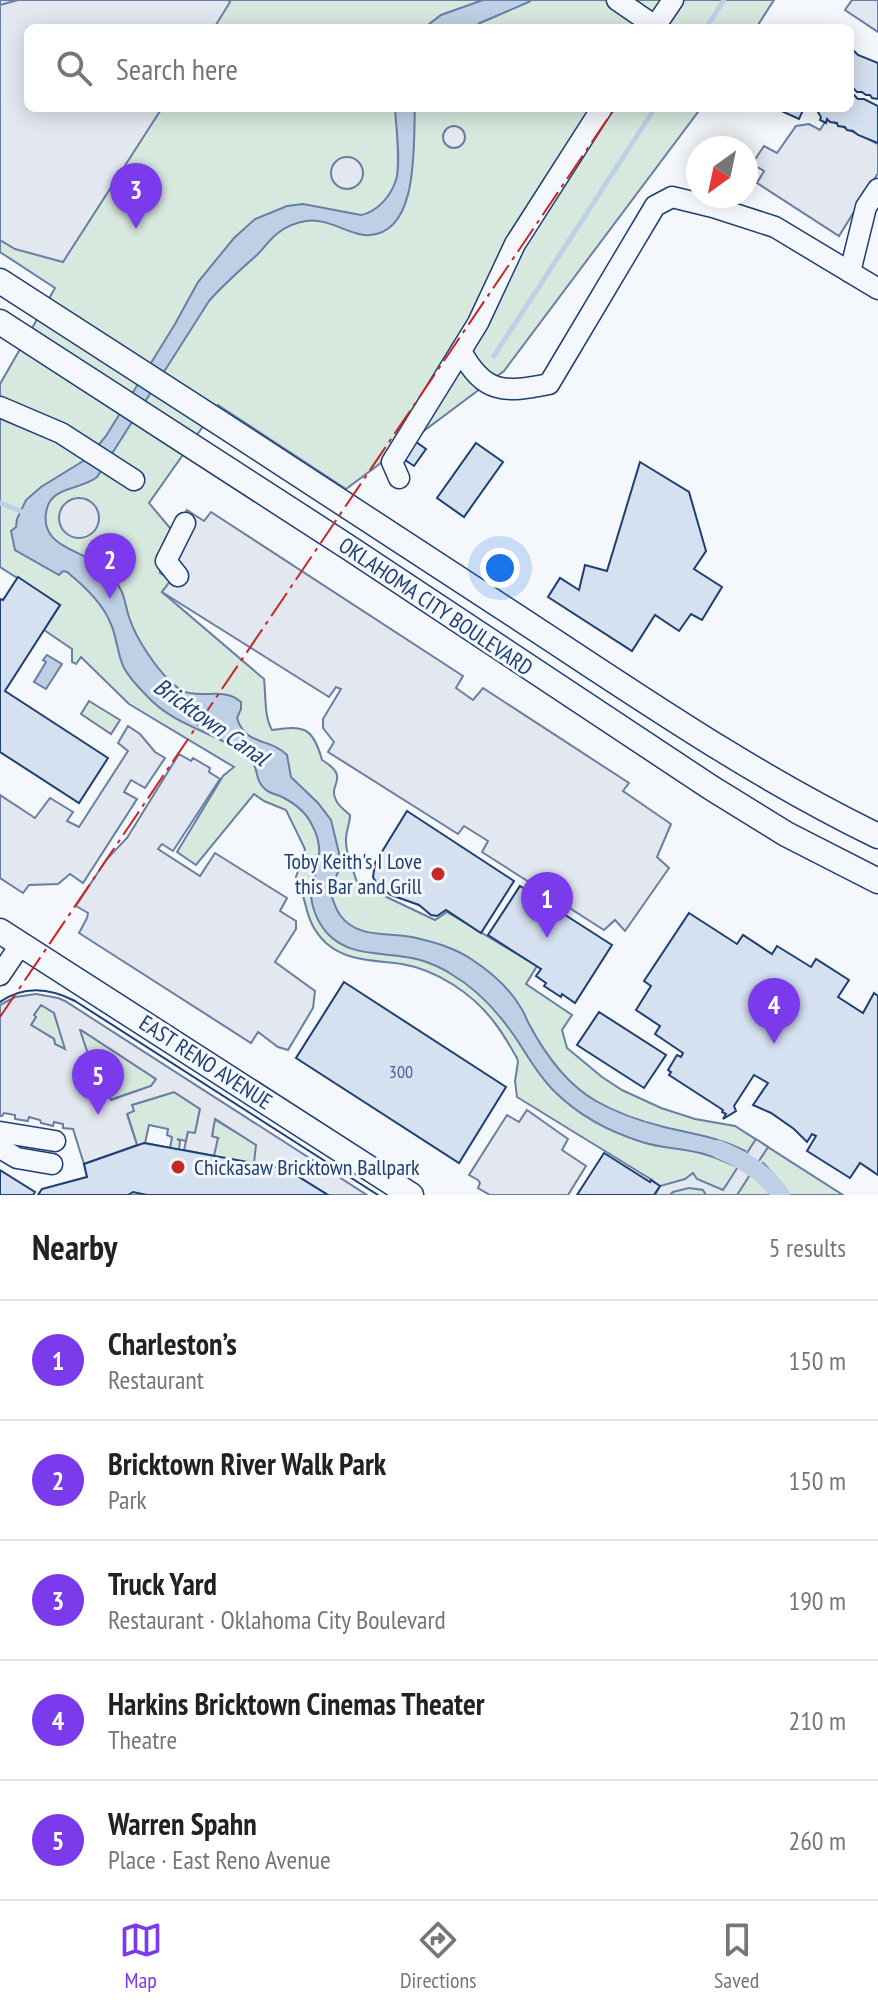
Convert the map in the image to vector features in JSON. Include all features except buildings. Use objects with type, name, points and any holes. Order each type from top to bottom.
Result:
[{"type":"main road","name":"OKLAHOMA CITY BOULEVARD","points":[[0,281],[673,718],[781,785],[878,836]]},
{"type":"main road","name":"OKLAHOMA CITY BOULEVARD","points":[[0,322],[710,787],[786,834],[878,881]]},
{"type":"main road","name":"EAST RENO AVENUE","points":[[0,931],[411,1195]]},
{"type":"street","points":[[617,0],[651,24]]},
{"type":"street","points":[[657,24],[673,0]]},
{"type":"street","points":[[399,478],[392,462],[478,323],[515,244],[599,112]]},
{"type":"street","points":[[850,272],[866,207],[878,189]]},
{"type":"street","points":[[461,351],[471,369],[491,386],[519,390],[549,384],[655,206],[672,197],[775,227],[878,289]]},
{"type":"street","points":[[0,407],[61,433],[134,480]]},
{"type":"street","points":[[178,576],[166,561],[185,523]]},
{"type":"street","points":[[0,975],[21,944]]},
{"type":"street","points":[[0,1132],[55,1141]]},
{"type":"street","points":[[0,1148],[17,1158],[52,1164]]},
{"type":"shaded area","points":[[0,0],[774,0],[759,24],[24,24],[24,112],[698,112],[504,371],[346,489],[218,405],[149,503],[170,528],[172,537],[171,580],[162,592],[264,679],[266,712],[272,730],[292,728],[306,731],[315,741],[322,760],[336,772],[334,794],[338,804],[350,815],[346,847],[357,883],[435,920],[447,912],[537,966],[526,984],[572,1015],[562,1030],[567,1048],[622,1090],[695,1119],[735,1126],[843,1195],[661,1195],[660,1187],[652,1180],[517,1097],[517,1058],[494,1022],[465,993],[415,967],[343,954],[319,935],[313,927],[296,877],[305,849],[286,810],[254,794],[196,865],[177,852],[223,776],[234,767],[129,704],[81,657],[76,664],[72,662],[72,649],[44,630],[60,605],[0,567],[0,384],[55,288],[0,252]]},
{"type":"shaded area","points":[[18,0],[230,2],[216,24],[24,24],[24,112],[159,112],[63,262],[15,249],[0,240],[0,5]]},
{"type":"shaded area","points":[[852,0],[878,0],[878,32],[845,10]]},
{"type":"shaded area","points":[[827,119],[878,144],[878,173],[839,236],[758,184],[764,171],[758,168],[758,155],[764,146],[777,153],[796,126],[809,124],[820,130]]},
{"type":"shaded area","points":[[450,126],[458,126],[465,137],[458,148],[450,148],[443,141],[443,133]]},
{"type":"shaded area","points":[[347,157],[358,162],[363,173],[358,184],[347,189],[336,184],[331,173],[336,162]]},
{"type":"shaded area","points":[[79,498],[93,504],[99,518],[93,532],[79,538],[65,532],[59,518],[65,504]]},
{"type":"shaded area","points":[[187,510],[204,521],[211,512],[463,676],[456,688],[473,700],[483,688],[629,783],[623,791],[671,824],[657,857],[669,868],[625,931],[615,920],[604,930],[482,852],[488,841],[464,826],[458,834],[328,752],[334,742],[323,728],[323,719],[341,689],[336,687],[329,697],[162,592],[171,580],[160,573],[160,557]]},
{"type":"shaded area","points":[[89,701],[120,720],[111,734],[81,714]]},
{"type":"shaded area","points":[[128,726],[165,758],[145,788],[131,780],[124,792],[137,799],[83,883],[70,874],[58,884],[29,885],[23,893],[0,878],[0,795],[35,818],[50,798],[73,812],[67,821],[79,827],[128,751],[118,743]]},
{"type":"shaded area","points":[[179,754],[210,768],[209,772],[220,779],[173,851],[162,844],[158,849],[200,876],[215,853],[287,898],[280,911],[296,921],[296,929],[275,962],[315,991],[313,1008],[288,1050],[278,1047],[258,1032],[251,1043],[79,933],[88,913],[76,906],[106,860],[127,838]]},
{"type":"shaded area","points":[[36,994],[65,1001],[367,1195],[328,1195],[286,1169],[254,1163],[256,1145],[215,1119],[212,1136],[218,1138],[214,1156],[184,1150],[188,1132],[195,1133],[200,1109],[174,1092],[132,1105],[134,1111],[127,1114],[137,1145],[84,1164],[73,1129],[63,1128],[63,1124],[54,1122],[53,1126],[41,1123],[29,1117],[28,1121],[4,1113],[0,1116],[0,1005],[15,997]],"holes":[[[41,1005],[54,1013],[65,1049],[31,1025]],[[81,1030],[156,1079],[151,1086],[111,1100],[108,1094],[102,1096]]]},
{"type":"shaded area","points":[[41,1004],[54,1013],[66,1049],[31,1025],[36,1017],[33,1015]]},
{"type":"shaded area","points":[[79,1030],[156,1079],[151,1086],[110,1100],[108,1094],[103,1096]]},
{"type":"shaded area","name":"Chickasaw Bricktown Ballpark","points":[[174,1092],[200,1109],[195,1134],[188,1132],[186,1141],[177,1139],[180,1141],[179,1150],[217,1138],[212,1137],[214,1119],[328,1195],[38,1195],[42,1189],[87,1177],[84,1164],[137,1145],[127,1113],[132,1105]],"holes":[[[149,1125],[168,1129],[167,1135],[172,1137],[170,1148],[145,1143]]]},
{"type":"shaded area","points":[[527,1110],[568,1139],[562,1150],[586,1166],[568,1195],[490,1195],[478,1188],[478,1180],[469,1175],[507,1115],[519,1122]]},
{"type":"shaded area","points":[[756,1139],[768,1147],[737,1195],[706,1195],[703,1190],[689,1188],[670,1195],[655,1195],[660,1186],[685,1179],[693,1173],[697,1179],[723,1190]]},
{"type":"water","points":[[483,0],[531,0],[479,24],[429,24],[441,15]]},
{"type":"water","points":[[395,112],[415,112],[410,183],[398,219],[386,230],[370,235],[314,221],[295,224],[275,235],[209,301],[97,477],[61,492],[50,501],[47,529],[59,543],[95,562],[113,578],[122,592],[137,635],[149,656],[171,682],[193,694],[234,697],[241,702],[237,718],[246,733],[287,755],[291,777],[331,820],[339,853],[338,872],[330,892],[338,912],[347,923],[373,933],[428,941],[467,956],[512,994],[549,1057],[585,1094],[629,1116],[735,1146],[745,1151],[735,1166],[699,1153],[642,1142],[595,1122],[554,1091],[501,1019],[461,980],[424,961],[364,952],[335,940],[323,929],[313,907],[311,889],[318,866],[319,848],[315,830],[306,816],[291,802],[261,785],[253,763],[245,754],[169,714],[140,689],[124,668],[107,615],[79,582],[67,572],[59,575],[15,550],[11,531],[16,527],[26,500],[88,458],[106,436],[198,282],[234,238],[255,219],[287,206],[303,204],[361,215],[373,211],[394,186],[398,155]]},
{"type":"water","points":[[47,655],[62,664],[46,689],[34,682]]},
{"type":"water","points":[[763,1163],[789,1195],[771,1195],[755,1176]]},
{"type":"waterway","points":[[709,24],[724,0]]},
{"type":"waterway","points":[[494,356],[652,112]]},
{"type":"waterway","points":[[0,503],[25,513]]},
{"type":"waterway","name":"Bricktown Canal","points":[[718,1149],[753,1168],[781,1195]]},
{"type":"tram line","points":[[0,1002],[18,993],[37,990],[56,993],[75,1001],[378,1195]]},
{"type":"power","points":[[0,1017],[612,112]]},
{"type":"place","name":"Truck Yard","points":[[136,229]]},
{"type":"place","name":"Bricktown River Walk Park","points":[[110,599]]},
{"type":"place","name":"Toby Keith's I Love this Bar and Grill","points":[[438,874]]},
{"type":"place","name":"Charleston’s","points":[[547,938]]},
{"type":"place","name":"Harkins Bricktown Cinemas Theater","points":[[774,1044]]},
{"type":"place","name":"Warren Spahn","points":[[98,1115]]},
{"type":"place","name":"Chickasaw Bricktown Ballpark","points":[[178,1167]]}]
